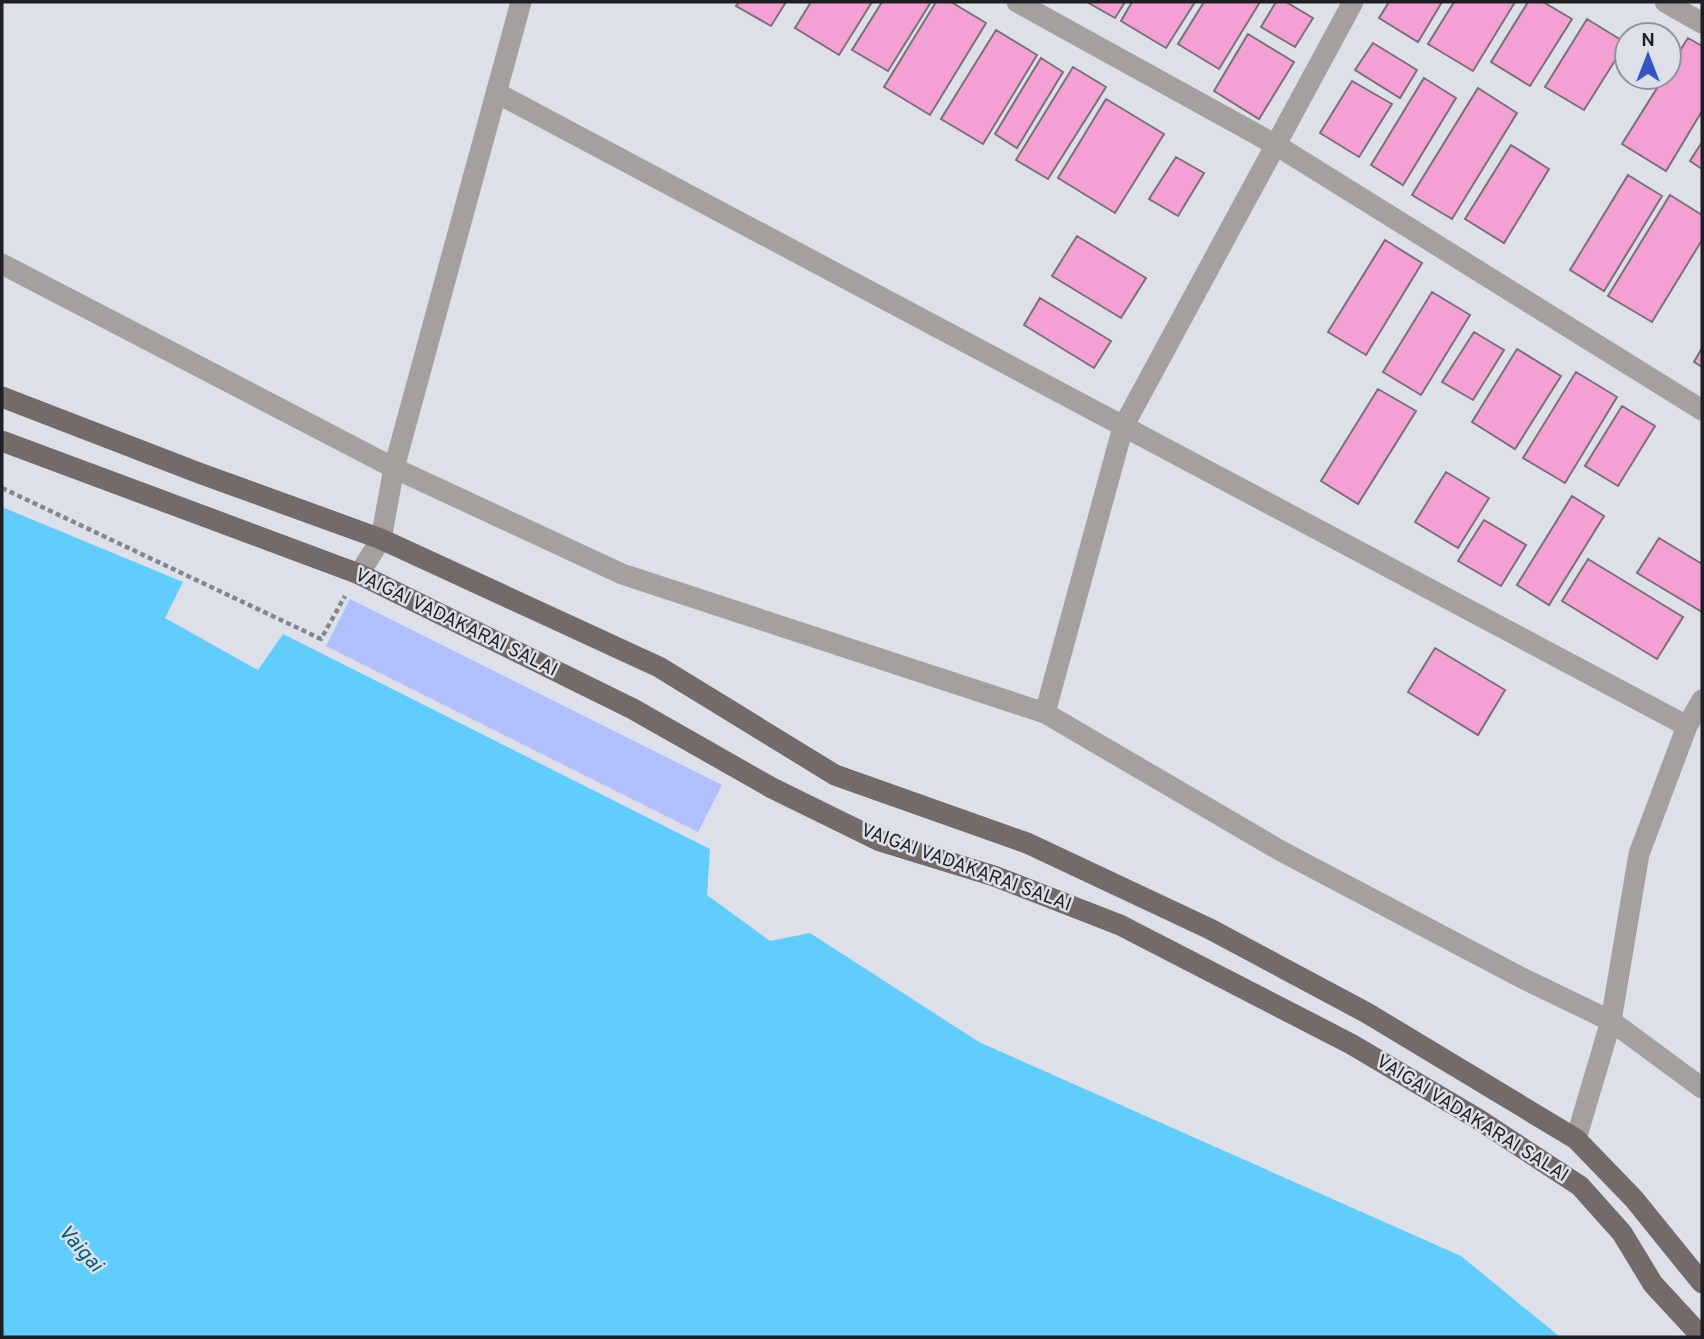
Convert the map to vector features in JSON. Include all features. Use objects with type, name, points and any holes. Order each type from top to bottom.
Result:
[{"type":"main road","name":"VAIGAI VADAKARAI SALAI","points":[[2,397],[381,539],[659,667],[835,775],[1027,844],[1210,929],[1367,1013],[1576,1139],[1634,1199],[1702,1283]]},
{"type":"main road","name":"VAIGAI VADAKARAI SALAI","points":[[2,441],[359,574],[633,709],[772,788],[880,841],[994,876],[1120,925],[1352,1044],[1478,1119],[1580,1186],[1622,1233],[1653,1284],[1702,1337]]},
{"type":"street","points":[[359,574],[381,539],[394,468],[521,2]]},
{"type":"street","points":[[1017,2],[1276,145],[1702,410]]},
{"type":"street","points":[[1045,713],[1123,427],[1353,2]]},
{"type":"street","points":[[1665,2],[1702,23]]},
{"type":"street","points":[[496,93],[1687,726]]},
{"type":"street","points":[[2,264],[394,468],[622,574],[1045,713],[1281,851],[1522,978],[1611,1021],[1702,1088]]},
{"type":"street","points":[[1576,1139],[1611,1021],[1639,854],[1687,726],[1702,700]]},
{"type":"shaded area","points":[[350,599],[722,785],[698,832],[326,646]]},
{"type":"water","name":"Vaigai","points":[[2,507],[183,582],[165,618],[258,670],[283,634],[710,849],[707,895],[770,941],[810,933],[979,1042],[1461,1256],[1560,1337],[2,1337]]},
{"type":"building","points":[[739,2],[786,2],[771,26],[736,6]]},
{"type":"building","points":[[811,2],[872,2],[839,55],[795,28]]},
{"type":"building","points":[[882,2],[931,2],[888,71],[852,50]]},
{"type":"building","points":[[936,2],[951,2],[986,23],[930,115],[884,87]]},
{"type":"building","points":[[1087,2],[1125,2],[1115,18]]},
{"type":"building","points":[[1132,2],[1195,2],[1166,48],[1121,21]]},
{"type":"building","points":[[1204,2],[1260,2],[1219,69],[1178,44]]},
{"type":"building","points":[[1276,2],[1286,2],[1313,18],[1295,47],[1261,27]]},
{"type":"building","points":[[1389,2],[1442,2],[1418,42],[1379,18]]},
{"type":"building","points":[[1454,2],[1515,2],[1473,71],[1428,44]]},
{"type":"building","points":[[1528,2],[1543,2],[1572,19],[1530,86],[1491,62]]},
{"type":"building","points":[[1587,19],[1613,35],[1613,64],[1584,110],[1545,87]]},
{"type":"building","points":[[996,30],[1037,55],[983,144],[941,119]]},
{"type":"building","points":[[1248,34],[1294,62],[1259,119],[1214,91]]},
{"type":"building","points":[[1688,38],[1702,46],[1702,111],[1666,171],[1622,144],[1655,91],[1683,91],[1683,46]]},
{"type":"building","points":[[1373,43],[1417,70],[1400,98],[1355,70]]},
{"type":"building","points":[[1041,58],[1063,72],[1017,148],[995,134]]},
{"type":"building","points":[[1073,67],[1106,87],[1048,179],[1016,160]]},
{"type":"building","points":[[1424,78],[1456,98],[1403,185],[1371,165]]},
{"type":"building","points":[[1352,81],[1392,104],[1359,157],[1320,133]]},
{"type":"building","points":[[1478,88],[1517,113],[1452,219],[1412,195]]},
{"type":"building","points":[[1106,99],[1164,134],[1115,213],[1058,178]]},
{"type":"building","points":[[1702,142],[1702,169],[1690,161]]},
{"type":"building","points":[[1511,145],[1549,169],[1504,243],[1465,219]]},
{"type":"building","points":[[1176,157],[1204,173],[1178,216],[1149,199]]},
{"type":"building","points":[[1628,175],[1662,196],[1604,291],[1570,270]]},
{"type":"building","points":[[1670,195],[1702,215],[1702,240],[1652,322],[1608,296]]},
{"type":"building","points":[[1077,236],[1146,278],[1121,318],[1052,276]]},
{"type":"building","points":[[1385,240],[1422,263],[1366,355],[1328,332]]},
{"type":"building","points":[[1432,292],[1470,315],[1421,395],[1383,372]]},
{"type":"building","points":[[1040,298],[1111,341],[1094,368],[1024,325]]},
{"type":"building","points":[[1474,332],[1504,350],[1473,400],[1442,382]]},
{"type":"building","points":[[1702,348],[1702,367],[1694,362]]},
{"type":"building","points":[[1517,349],[1561,376],[1515,449],[1472,422]]},
{"type":"building","points":[[1576,372],[1617,397],[1565,483],[1523,458]]},
{"type":"building","points":[[1378,389],[1416,411],[1358,504],[1321,481]]},
{"type":"building","points":[[1622,406],[1655,426],[1618,486],[1585,466]]},
{"type":"building","points":[[1446,472],[1489,498],[1458,548],[1415,522]]},
{"type":"building","points":[[1572,496],[1604,516],[1549,605],[1517,585]]},
{"type":"building","points":[[1484,520],[1526,545],[1501,586],[1458,561]]},
{"type":"building","points":[[1659,538],[1702,564],[1702,612],[1637,573]]},
{"type":"building","points":[[1588,559],[1683,617],[1657,659],[1562,601]]},
{"type":"building","points":[[1435,648],[1505,690],[1478,735],[1408,692]]}]
